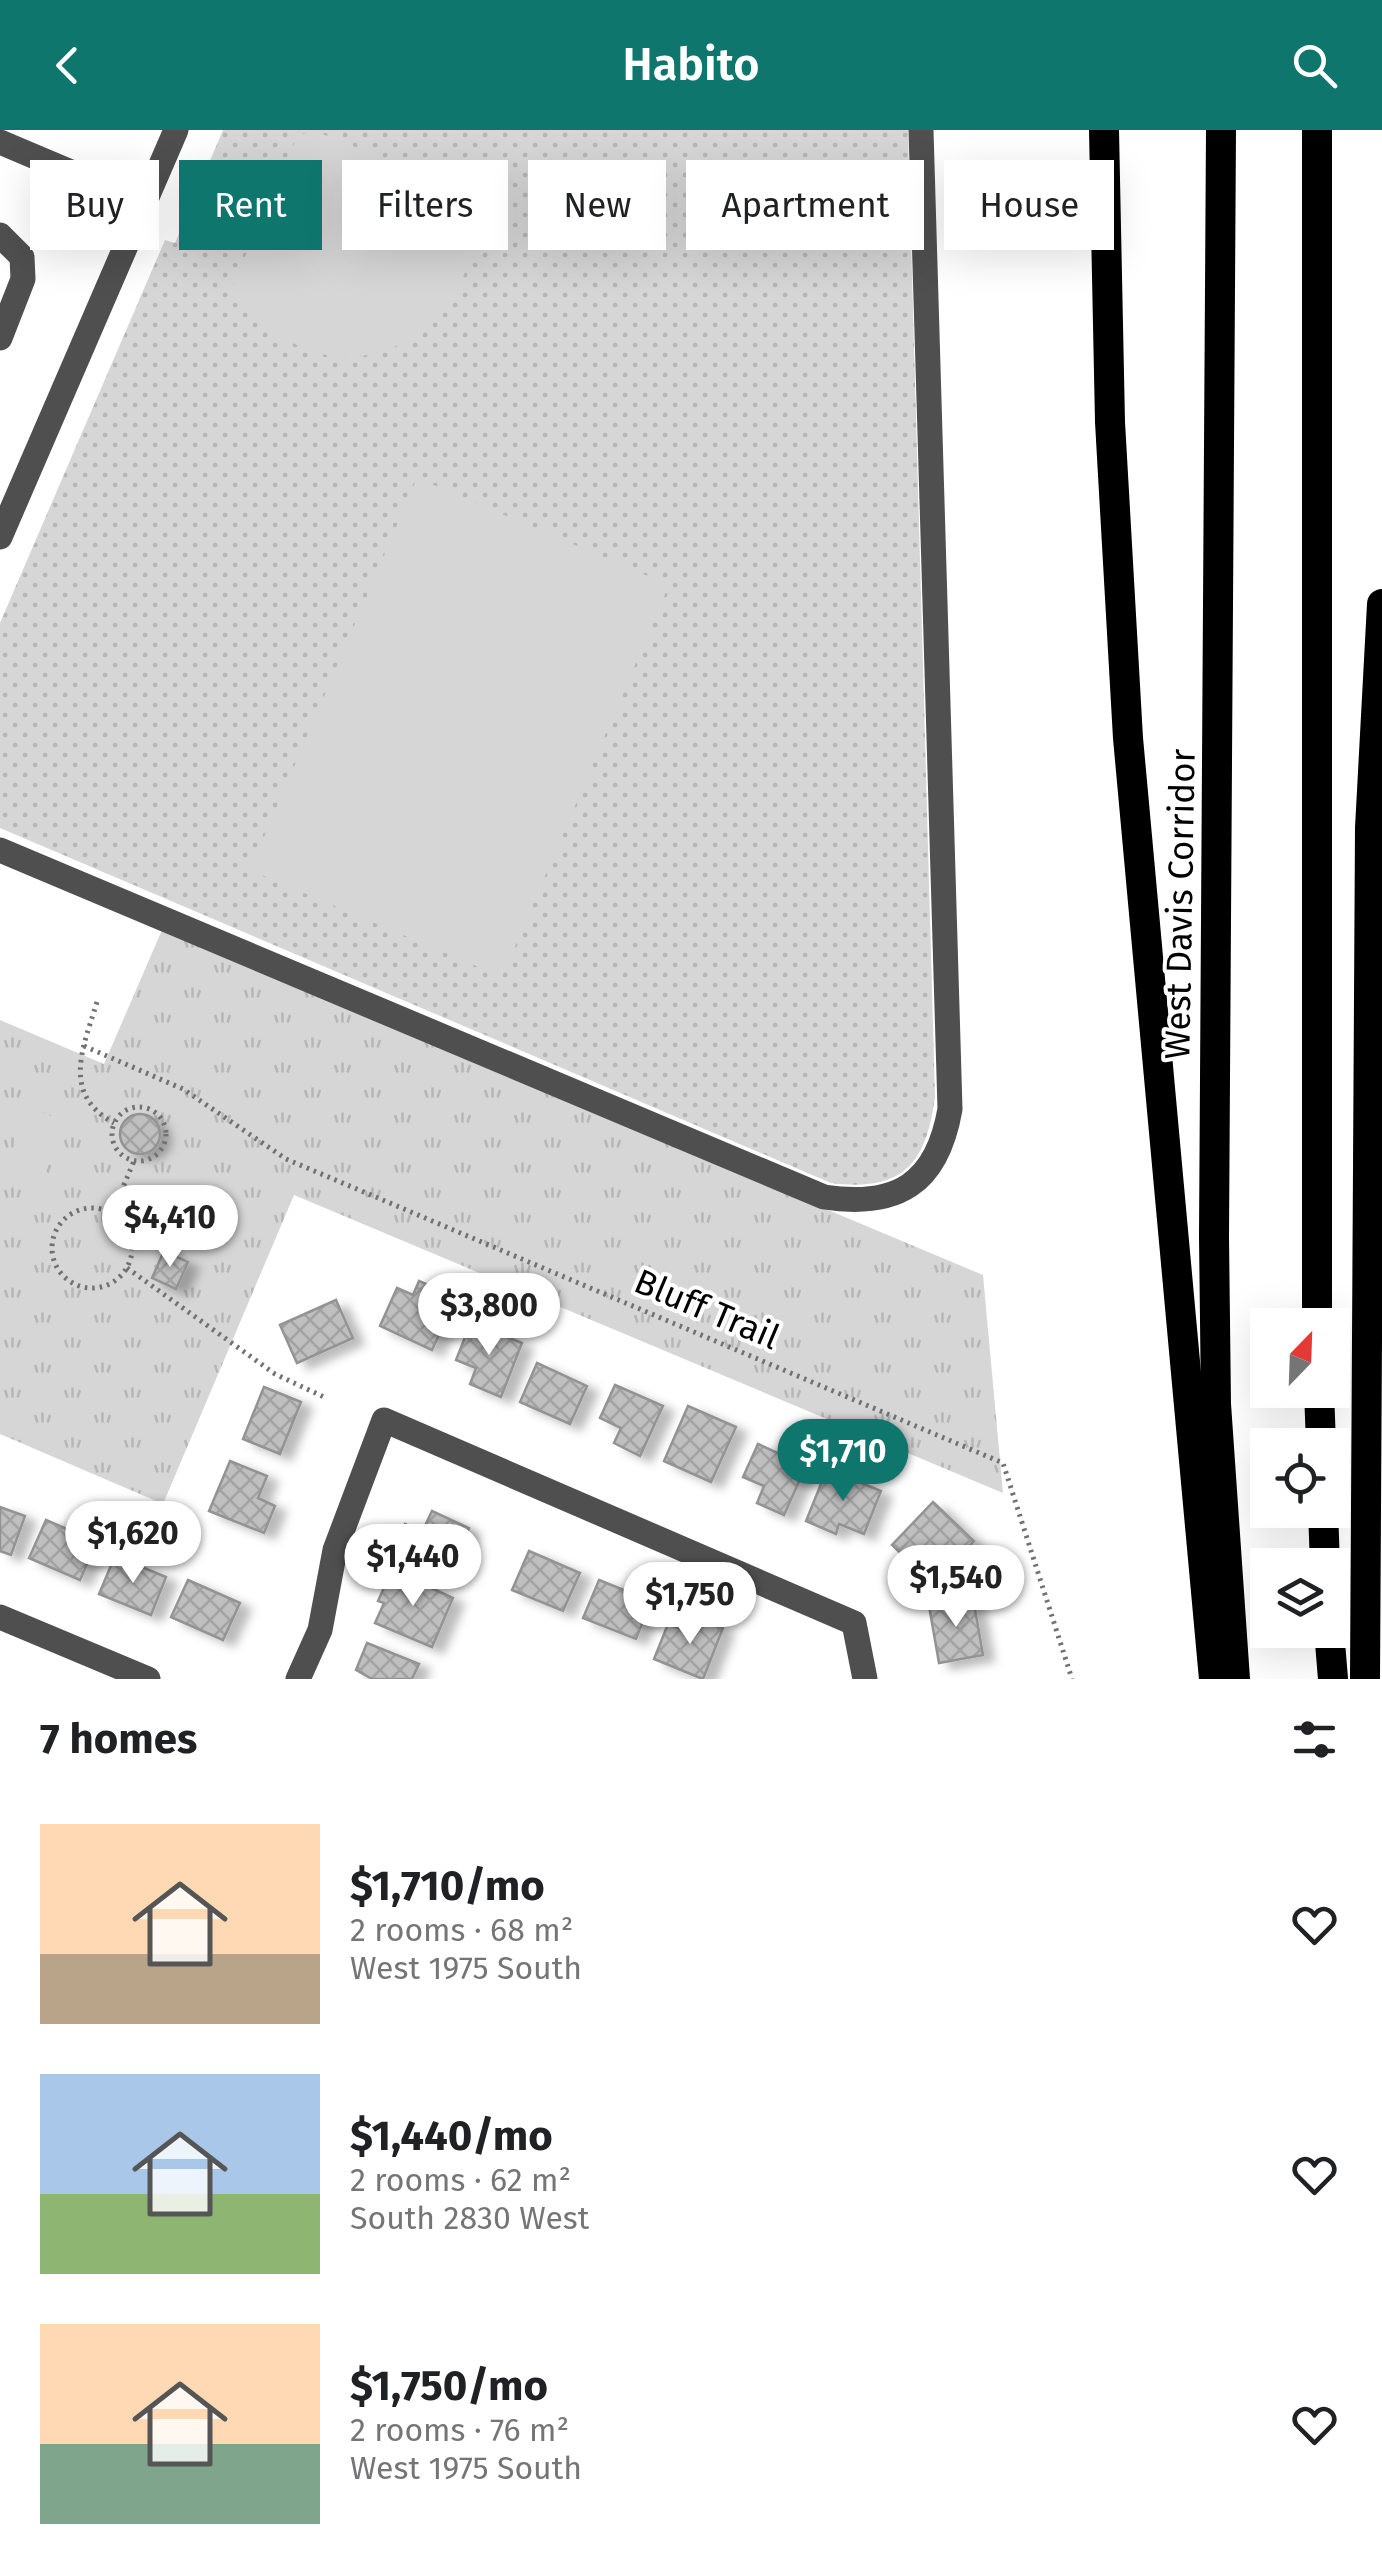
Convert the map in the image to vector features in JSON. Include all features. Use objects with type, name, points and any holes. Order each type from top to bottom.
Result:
[{"type":"highway","points":[[1104,130],[1111,442],[1126,718],[1214,1679]]},
{"type":"highway","name":"West Davis Corridor","points":[[1220,130],[1216,1404],[1235,1679]]},
{"type":"highway","points":[[1317,130],[1317,1308]]},
{"type":"highway","points":[[1364,1679],[1370,828],[1382,604]]},
{"type":"highway","points":[[1330,1648],[1333,1679]]},
{"type":"street","points":[[159,169],[176,130]]},
{"type":"street","points":[[0,850],[824,1198],[883,1200],[912,1185],[933,1163],[945,1138],[950,1109],[922,130]]},
{"type":"street","points":[[0,142],[42,160]]},
{"type":"street","points":[[0,234],[22,257],[23,279],[0,338]]},
{"type":"street","points":[[0,537],[124,250]]},
{"type":"street","points":[[298,1679],[320,1630],[336,1550],[384,1420],[854,1622],[866,1679]]},
{"type":"street","points":[[0,1617],[148,1679]]},
{"type":"path","points":[[97,1002],[77,1074],[89,1104],[114,1123]]},
{"type":"path","name":"Bluff Trail","points":[[84,1046],[183,1089],[286,1159],[1004,1463],[1072,1679]]},
{"type":"path","points":[[139,1106],[162,1120],[164,1146],[151,1158],[134,1161],[114,1144],[114,1123],[122,1112],[139,1106]]},
{"type":"path","points":[[112,1212],[134,1161]]},
{"type":"path","points":[[92,1208],[112,1212],[131,1237],[127,1268],[113,1282],[85,1288],[66,1278],[54,1259],[55,1233],[67,1216],[92,1208]]},
{"type":"path","points":[[127,1268],[275,1374],[326,1398]]},
{"type":"green space","points":[[223,130],[908,130],[909,160],[686,160],[686,250],[911,250],[935,1097],[931,1121],[917,1156],[893,1178],[855,1185],[831,1183],[0,828],[0,623],[165,240],[175,243],[179,234],[179,250],[322,250],[322,160],[210,160]]},
{"type":"green space","points":[[312,130],[388,160],[342,160],[342,250],[470,250],[460,284],[446,307],[405,342],[354,357],[327,355],[301,347],[271,329],[232,287],[248,250],[322,250],[322,160],[287,160],[297,137]]},
{"type":"green space","points":[[417,478],[669,585],[502,977],[250,870]]},
{"type":"green space","points":[[162,930],[983,1275],[1003,1493],[294,1195],[163,1504],[0,1434],[0,1020],[104,1064]]},
{"type":"green space","points":[[30,1107],[67,1123],[35,1195],[0,1180]]},
{"type":"building","points":[[140,1114],[154,1120],[160,1134],[154,1148],[140,1154],[126,1148],[120,1134],[126,1120]]},
{"type":"building","points":[[164,1251],[188,1262],[176,1289],[152,1278]]},
{"type":"building","points":[[419,1281],[447,1293],[441,1307],[450,1311],[432,1350],[380,1326],[397,1288],[413,1295]]},
{"type":"building","points":[[336,1300],[353,1338],[297,1363],[280,1325]]},
{"type":"building","points":[[471,1322],[522,1343],[501,1397],[470,1384],[476,1368],[456,1360]]},
{"type":"building","points":[[537,1363],[587,1386],[570,1424],[520,1402]]},
{"type":"building","points":[[615,1385],[663,1406],[640,1456],[614,1443],[621,1428],[600,1418]]},
{"type":"building","points":[[264,1387],[301,1402],[280,1454],[243,1439]]},
{"type":"building","points":[[688,1406],[736,1427],[711,1482],[664,1461]]},
{"type":"building","points":[[758,1444],[806,1466],[784,1515],[757,1503],[764,1486],[743,1477]]},
{"type":"building","points":[[230,1461],[267,1476],[258,1498],[275,1506],[264,1533],[209,1511]]},
{"type":"building","points":[[827,1469],[881,1491],[864,1534],[839,1524],[836,1534],[806,1521]]},
{"type":"building","points":[[933,1502],[974,1541],[944,1573],[926,1556],[915,1567],[892,1545]]},
{"type":"building","points":[[0,1507],[25,1516],[11,1555],[0,1551]]},
{"type":"building","points":[[432,1511],[469,1528],[446,1579],[391,1554],[405,1524],[422,1532]]},
{"type":"building","points":[[46,1520],[97,1542],[80,1580],[29,1558]]},
{"type":"building","points":[[529,1551],[580,1573],[563,1611],[512,1590]]},
{"type":"building","points":[[115,1556],[166,1577],[151,1615],[99,1594]]},
{"type":"building","points":[[392,1570],[453,1598],[432,1647],[375,1623],[384,1603],[378,1601]]},
{"type":"building","points":[[188,1580],[240,1603],[223,1640],[171,1617]]},
{"type":"building","points":[[599,1580],[651,1601],[636,1639],[583,1618]]},
{"type":"building","points":[[973,1598],[983,1655],[939,1663],[929,1606]]},
{"type":"building","points":[[696,1617],[723,1628],[703,1679],[654,1659],[668,1624],[690,1633]]},
{"type":"building","points":[[367,1643],[419,1664],[412,1679],[372,1679],[356,1670]]}]
